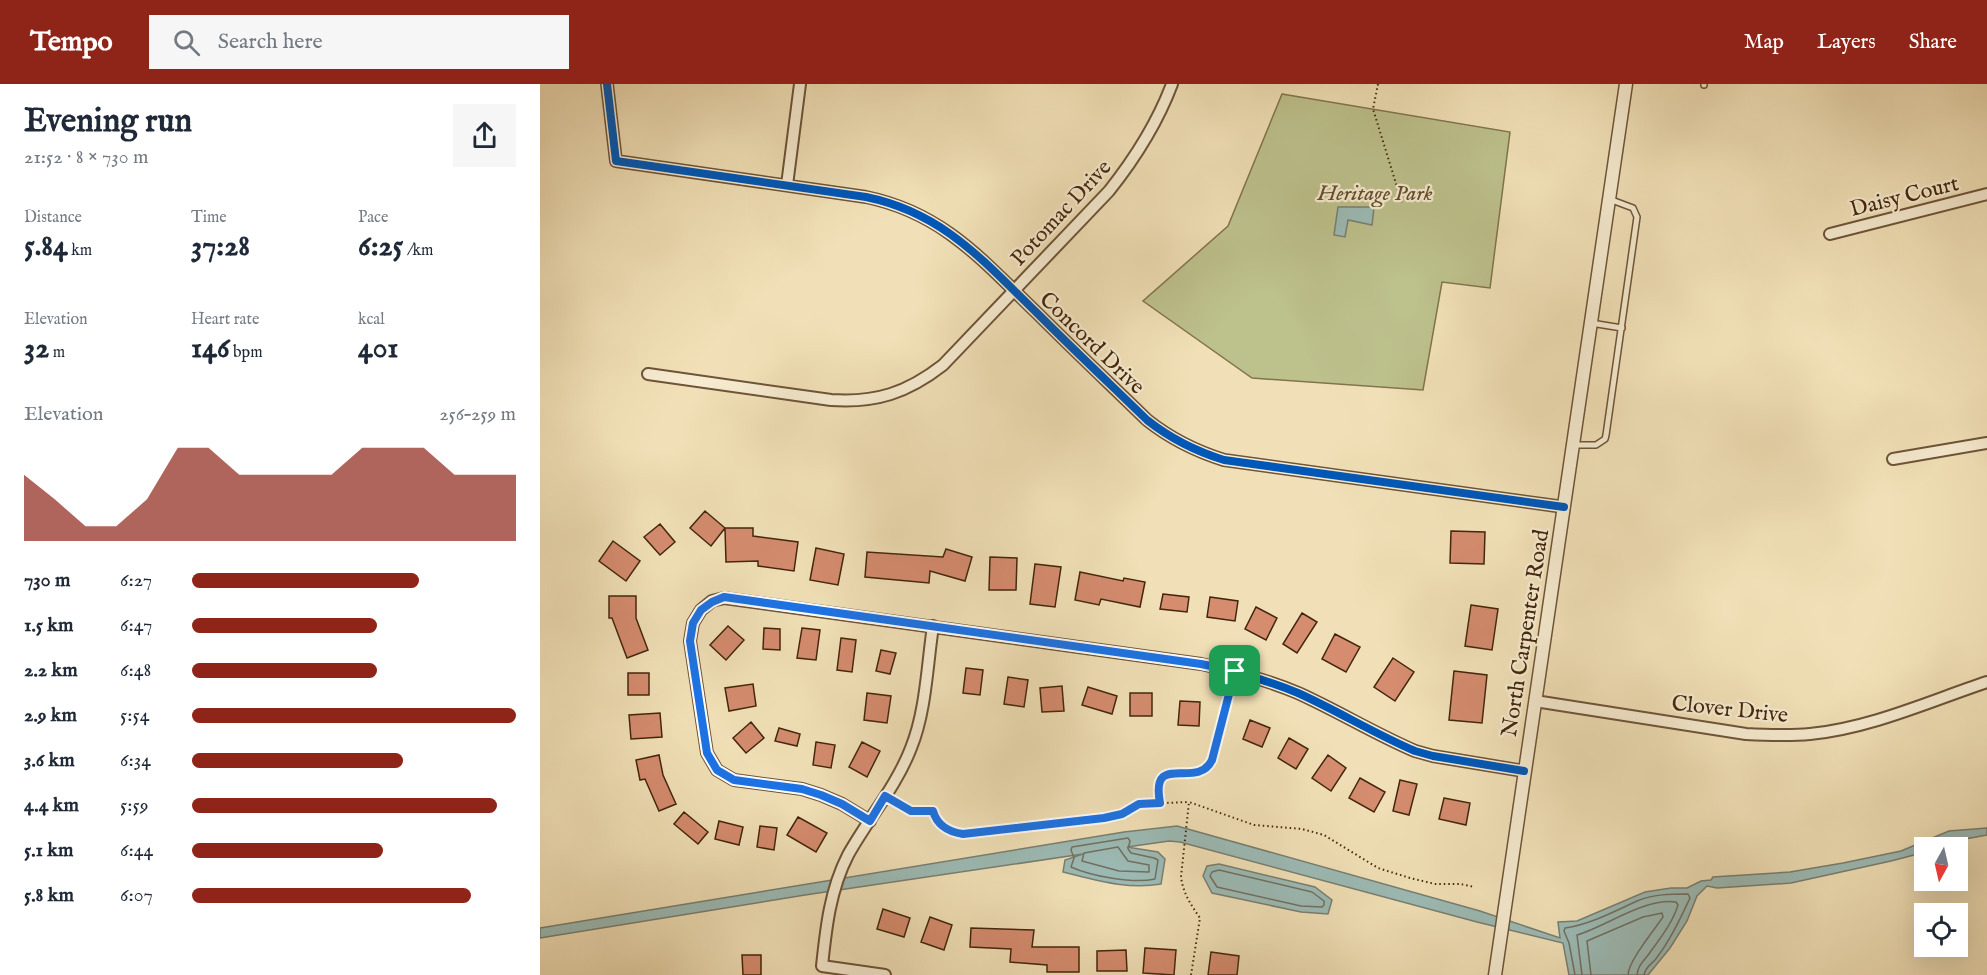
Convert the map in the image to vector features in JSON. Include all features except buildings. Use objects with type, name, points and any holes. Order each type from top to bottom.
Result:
[{"type":"street","name":"Concord Drive","points":[[607,84],[616,161],[878,199],[925,217],[964,243],[1147,420],[1164,433],[1201,453],[1224,460],[1564,507]]},
{"type":"street","points":[[787,185],[800,84]]},
{"type":"street","name":"Potomac Drive","points":[[648,374],[852,401],[874,399],[902,390],[928,377],[943,365],[1109,190],[1149,136],[1173,84]]},
{"type":"street","name":"North Carpenter Road","points":[[1496,975],[1548,600],[1564,507],[1571,445],[1626,84]]},
{"type":"street","name":"Daisy Court","points":[[1830,234],[1987,194]]},
{"type":"street","points":[[1893,459],[1987,442]]},
{"type":"street","points":[[870,821],[842,804],[821,795],[802,789],[734,780],[717,770],[707,753],[690,641],[693,623],[701,610],[724,597],[1201,664],[1235,671],[1300,694],[1415,751],[1524,771]]},
{"type":"street","points":[[885,975],[822,966],[826,924],[838,878],[849,855],[903,768],[918,728],[933,626]]},
{"type":"street","name":"Clover Drive","points":[[1534,702],[1746,734],[1810,734],[1868,722],[1987,682]]},
{"type":"lane","points":[[1571,445],[1596,445],[1605,439],[1622,328],[1637,217],[1633,207],[1608,198]]},
{"type":"lane","points":[[1590,323],[1622,328]]},
{"type":"path","points":[[1378,84],[1373,109],[1402,203]]},
{"type":"path","points":[[1160,803],[1158,786],[1160,779],[1165,775],[1192,773],[1209,767],[1235,671]]},
{"type":"path","points":[[885,796],[911,811],[933,811],[945,828],[963,834],[1104,818],[1122,814],[1139,804],[1189,802],[1254,825],[1302,829],[1324,835],[1378,868],[1435,884],[1460,884],[1475,887]]},
{"type":"path","points":[[1189,802],[1181,877],[1183,888],[1200,918],[1191,975]]},
{"type":"green space","name":"Heritage Park","points":[[1282,94],[1510,132],[1490,288],[1442,282],[1423,390],[1252,378],[1143,301],[1228,226]]},
{"type":"water","points":[[1338,207],[1374,207],[1372,225],[1348,220],[1345,237],[1334,235]]},
{"type":"water","points":[[1177,826],[1480,911],[1560,938],[1558,922],[1577,921],[1645,892],[1687,888],[1701,881],[1711,880],[1713,877],[1790,872],[1843,863],[1901,851],[1914,846],[1914,855],[1791,883],[1717,888],[1707,886],[1697,896],[1687,921],[1670,948],[1648,975],[1569,975],[1563,943],[1169,841],[1127,847],[1158,852],[1165,859],[1161,884],[1149,886],[1124,885],[1063,872],[1065,860],[1083,854],[805,895],[540,938],[540,928],[1124,832]]},
{"type":"water","points":[[1987,828],[1987,835],[1968,839],[1935,837],[1949,831]]},
{"type":"water","points":[[1219,864],[1315,887],[1332,900],[1328,914],[1301,912],[1212,893],[1203,876],[1207,866]]},
{"type":"cycle path","points":[[607,84],[616,161],[866,197],[894,204],[918,215],[940,227],[980,258],[1147,420],[1174,439],[1203,453],[1224,460],[1564,507]]},
{"type":"cycle path","points":[[870,821],[842,804],[821,795],[802,789],[734,780],[717,770],[707,753],[690,641],[693,623],[701,610],[712,601],[724,598],[1201,664],[1250,676],[1298,693],[1415,751],[1524,771]]},
{"type":"route","points":[[724,597],[1201,664],[1235,671],[1209,767],[1192,773],[1165,775],[1160,779],[1158,786],[1160,803],[1139,804],[1122,814],[1104,818],[963,834],[945,828],[935,817],[933,811],[911,811],[885,796],[870,821],[842,804],[821,795],[802,789],[734,780],[717,770],[707,753],[690,641],[693,623],[701,610],[724,597]]}]
